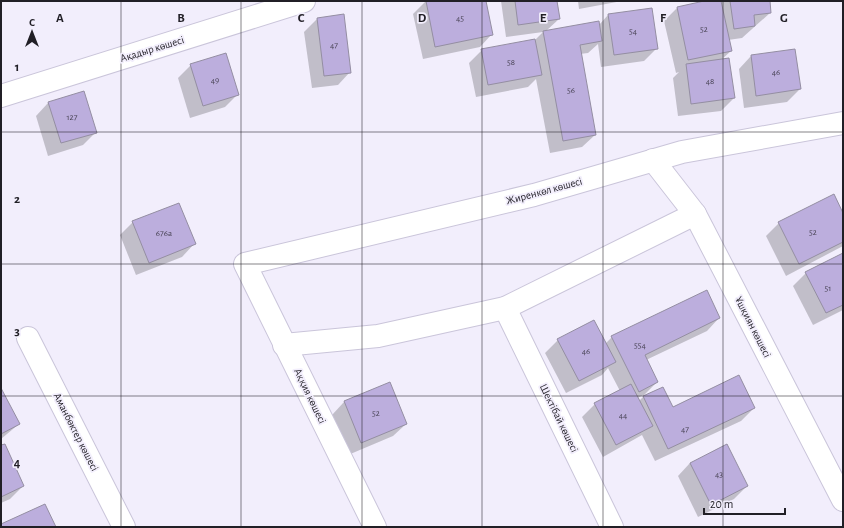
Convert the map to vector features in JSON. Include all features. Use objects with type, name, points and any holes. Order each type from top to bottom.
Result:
[{"type":"street","name":"Ақадыр көшесі","points":[[1,96],[304,1]]},
{"type":"street","name":"Жиренкөл көшесі","points":[[245,264],[534,195],[682,152],[843,123]]},
{"type":"street","name":"Ұшқиян көшесі","points":[[653,160],[695,214],[843,500]]},
{"type":"street","points":[[284,345],[378,336],[505,308],[695,214]]},
{"type":"street","name":"Аққия көшесі","points":[[245,264],[375,527]]},
{"type":"street","name":"Шектібай көшесі","points":[[505,308],[612,527]]},
{"type":"street","name":"Аманбөктер көшесі","points":[[28,338],[124,527]]},
{"type":"building","points":[[426,1],[486,1],[493,35],[435,47]]},
{"type":"building","points":[[515,1],[557,1],[560,19],[518,25]]},
{"type":"building","points":[[704,1],[721,1],[732,51],[688,60],[677,7]]},
{"type":"building","points":[[730,1],[770,1],[771,13],[754,15],[755,26],[734,29]]},
{"type":"building","points":[[652,8],[658,49],[614,55],[608,14]]},
{"type":"building","points":[[344,14],[351,73],[324,76],[317,18]]},
{"type":"building","points":[[599,21],[602,41],[580,45],[596,135],[563,141],[543,31]]},
{"type":"building","points":[[535,39],[542,75],[488,85],[481,49]]},
{"type":"building","points":[[795,49],[801,89],[756,96],[751,55]]},
{"type":"building","points":[[226,53],[239,95],[203,106],[190,64]]},
{"type":"building","points":[[729,58],[735,98],[691,104],[686,64]]},
{"type":"building","points":[[84,91],[97,133],[61,143],[48,102]]},
{"type":"building","points":[[834,194],[843,213],[843,242],[799,264],[778,222]]},
{"type":"building","points":[[179,203],[196,244],[149,263],[132,221]]},
{"type":"building","points":[[843,253],[843,305],[826,313],[805,272]]},
{"type":"building","points":[[707,290],[720,318],[645,355],[658,382],[639,392],[611,336]]},
{"type":"building","points":[[594,320],[616,362],[579,381],[557,339]]},
{"type":"building","points":[[739,375],[755,408],[668,449],[643,396],[663,387],[673,407]]},
{"type":"building","points":[[390,382],[407,424],[361,443],[344,401]]},
{"type":"building","points":[[631,384],[653,426],[616,445],[594,403]]},
{"type":"building","points":[[1,388],[20,424],[1,434]]},
{"type":"building","points":[[5,444],[24,486],[1,497],[1,445]]},
{"type":"building","points":[[727,444],[748,486],[711,505],[690,463]]},
{"type":"building","points":[[45,504],[56,527],[1,527],[1,524]]}]
